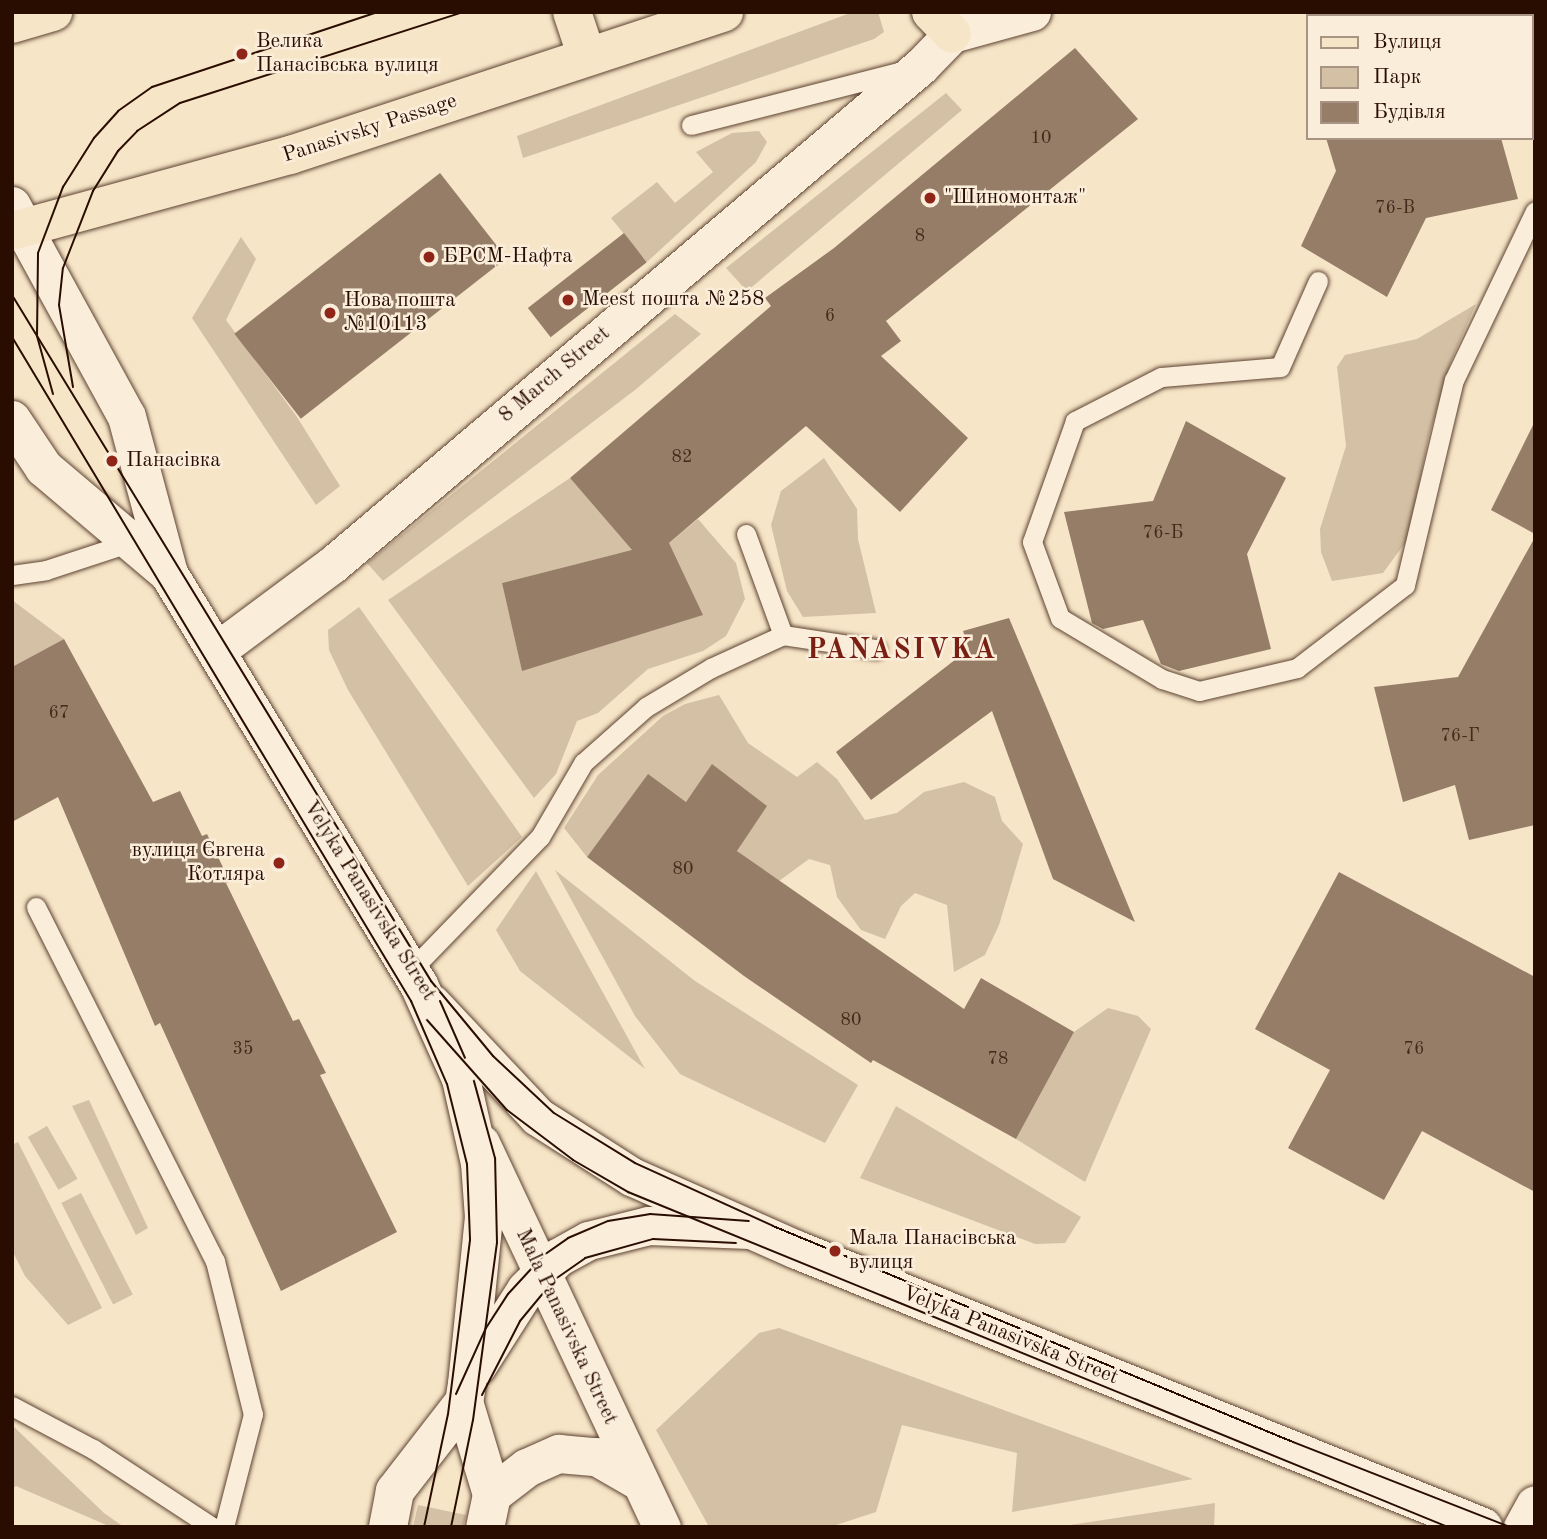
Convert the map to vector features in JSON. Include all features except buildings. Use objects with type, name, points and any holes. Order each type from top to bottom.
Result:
[{"type":"main road","points":[[12,24],[53,12]]},
{"type":"main road","points":[[572,12],[587,57]]},
{"type":"main road","name":"Panasivsky Passage","points":[[16,222],[290,155],[724,12]]},
{"type":"main road","name":"Velyka Panasivska Street","points":[[16,222],[127,417],[169,574],[417,983],[495,1076],[555,1130],[632,1177],[750,1230],[1483,1527]]},
{"type":"main road","name":"Velyka Panasivska Street","points":[[12,420],[44,468],[169,574]]},
{"type":"main road","points":[[417,983],[461,1079],[473,1126],[484,1217],[465,1393],[488,1511]]},
{"type":"main road","points":[[388,1527],[396,1491],[465,1393],[502,1323],[541,1274],[566,1253],[626,1229],[750,1230]]},
{"type":"main road","points":[[488,1511],[527,1468],[559,1454],[597,1457],[637,1480]]},
{"type":"street","name":"8 March Street","points":[[216,652],[332,565],[921,66],[941,23],[1032,12]]},
{"type":"street","name":"Mala Panasivska Street","points":[[473,1126],[637,1480],[662,1527]]},
{"type":"street","points":[[1522,1527],[1535,1504]]},
{"type":"lane","points":[[691,125],[921,66]]},
{"type":"lane","points":[[1318,281],[1280,367],[1161,377],[1075,421],[1032,542],[1060,618],[1161,679],[1199,691],[1297,668],[1405,585],[1454,380],[1535,211]]},
{"type":"lane","points":[[746,534],[783,635]]},
{"type":"lane","points":[[12,575],[46,570],[131,542]]},
{"type":"lane","points":[[417,983],[540,838],[583,763],[637,715],[710,668],[783,635],[876,649]]},
{"type":"lane","points":[[36,906],[215,1261],[253,1414],[224,1527]]},
{"type":"lane","points":[[12,1406],[93,1449],[212,1527]]},
{"type":"green space","points":[[853,12],[878,12],[884,32],[874,39],[523,158],[517,136]]},
{"type":"green space","points":[[946,93],[962,110],[747,291],[726,268]]},
{"type":"green space","points":[[759,131],[767,142],[756,162],[647,262],[611,218],[657,182],[675,203],[713,172],[696,152],[732,133]]},
{"type":"green space","points":[[241,237],[256,259],[226,320],[297,417],[340,486],[316,505],[192,318]]},
{"type":"green space","points":[[1476,304],[1451,361],[1429,435],[1408,539],[1383,573],[1332,581],[1321,552],[1320,529],[1346,446],[1337,367],[1345,355],[1417,339]]},
{"type":"green space","points":[[675,314],[701,334],[635,390],[383,581],[367,563]]},
{"type":"green space","points":[[824,458],[857,509],[858,539],[876,613],[803,617],[787,591],[771,525],[781,491]]},
{"type":"green space","points":[[570,478],[644,564],[698,519],[736,563],[745,599],[726,636],[703,651],[648,669],[598,713],[577,721],[556,774],[534,798],[388,600]],"holes":[[[617,554],[522,670],[502,583]]]},
{"type":"green space","points":[[12,600],[64,639],[12,667]]},
{"type":"green space","points":[[359,607],[522,837],[468,886],[348,690],[329,650],[328,630]]},
{"type":"green space","points":[[719,695],[748,743],[797,777],[817,762],[837,779],[865,820],[897,813],[924,792],[964,782],[995,797],[1002,821],[1023,844],[999,925],[985,955],[954,972],[947,905],[915,893],[901,906],[885,939],[861,930],[837,897],[830,865],[809,859],[779,881],[737,851],[766,806],[713,765],[686,802],[648,775],[587,857],[564,828],[598,775],[663,716],[685,704]]},
{"type":"green space","points":[[555,870],[695,981],[858,1085],[825,1143],[680,1074],[635,1016]]},
{"type":"green space","points":[[536,871],[645,1069],[520,971],[496,930]]},
{"type":"green space","points":[[1108,1008],[1138,1016],[1151,1029],[1085,1182],[1016,1139],[1074,1032]]},
{"type":"green space","points":[[89,1100],[148,1228],[136,1235],[72,1106]]},
{"type":"green space","points":[[896,1106],[1081,1217],[1065,1243],[1035,1244],[860,1178]]},
{"type":"green space","points":[[47,1126],[78,1179],[58,1190],[28,1137]]},
{"type":"green space","points":[[18,1142],[102,1308],[68,1325],[25,1276],[12,1250],[12,1145]]},
{"type":"green space","points":[[81,1193],[133,1295],[113,1305],[61,1203]]},
{"type":"green space","points":[[779,1328],[1193,1479],[1012,1512],[1017,1453],[902,1425],[876,1512],[830,1527],[709,1527],[656,1430],[759,1333]]},
{"type":"green space","points":[[12,1425],[104,1513],[124,1527],[111,1527],[16,1486],[12,1489]]},
{"type":"green space","points":[[1215,1503],[1214,1527],[1057,1527]]},
{"type":"green space","points":[[418,1505],[466,1515],[463,1527],[413,1527]]},
{"type":"tram line","points":[[53,394],[37,336],[38,253],[63,187],[94,138],[118,111],[152,87],[377,12]]},
{"type":"tram line","points":[[73,387],[59,305],[63,268],[93,191],[118,151],[137,131],[180,103],[464,12]]},
{"type":"tram line","points":[[12,295],[431,981],[493,1056],[554,1113],[635,1163],[773,1226],[1293,1442],[1510,1527]]},
{"type":"tram line","points":[[12,337],[411,1001],[447,1084],[467,1164],[470,1240],[448,1414],[424,1527]]},
{"type":"tram line","points":[[440,1001],[465,1058]]},
{"type":"tram line","points":[[427,1020],[507,1110],[573,1160],[628,1192],[1448,1527]]},
{"type":"tram line","points":[[451,1527],[473,1420],[497,1243],[495,1158],[474,1081]]},
{"type":"tram line","points":[[456,1394],[486,1328],[508,1294],[544,1255],[568,1238],[608,1221],[650,1214],[749,1221]]},
{"type":"tram line","points":[[482,1395],[520,1321],[554,1280],[585,1258],[653,1239],[736,1243]]},
{"type":"place","name":"Велика Панасівська вулиця","points":[[242,54]]},
{"type":"place","name":"\"Шиномонтаж\"","points":[[930,198]]},
{"type":"place","name":"БРСМ-Нафта","points":[[429,257]]},
{"type":"place","name":"Meest пошта №258","points":[[568,300]]},
{"type":"place","name":"Нова пошта №10113","points":[[330,313]]},
{"type":"place","name":"Панасівка","points":[[112,461]]},
{"type":"place","name":"вулиця Євгена Котляра","points":[[279,863]]},
{"type":"place","name":"Мала Панасівська вулиця","points":[[835,1251]]},
{"type":"district","name":"PANASIVKA","points":[[902,651]]}]
